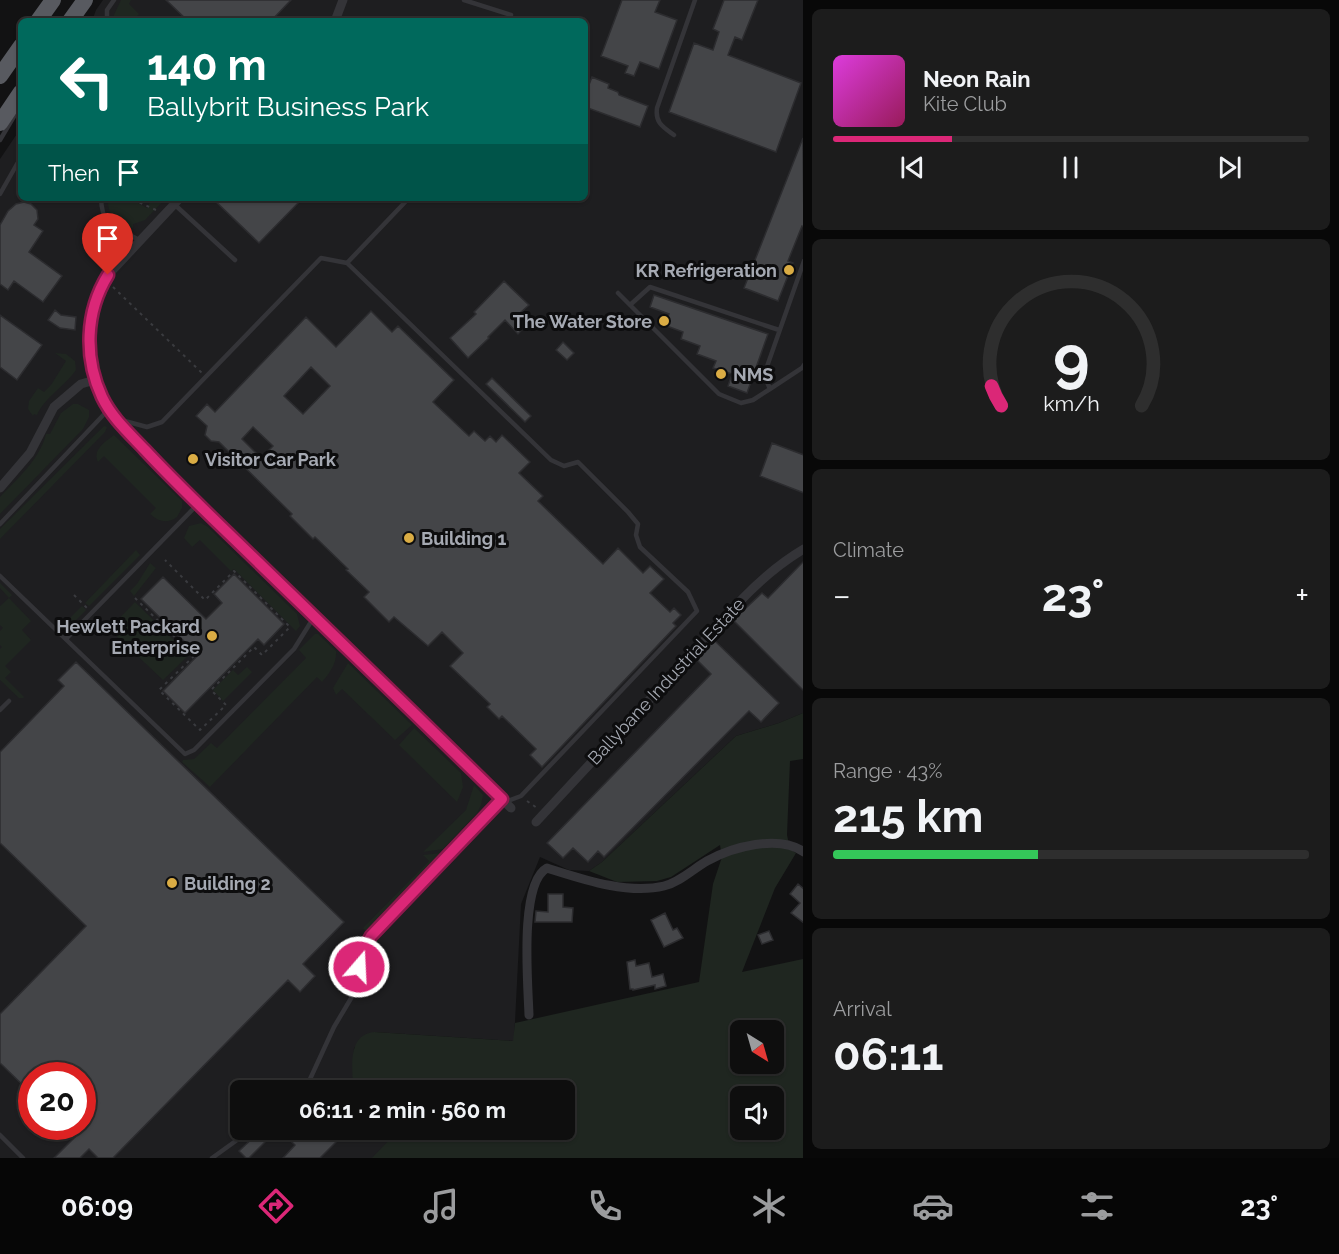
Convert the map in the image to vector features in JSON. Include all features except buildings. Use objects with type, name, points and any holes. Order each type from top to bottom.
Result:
[{"type":"highway","points":[[40,18],[53,0]]},
{"type":"highway","points":[[72,18],[85,0]]},
{"type":"highway","points":[[0,76],[18,50]]},
{"type":"highway","points":[[0,123],[18,96]]},
{"type":"street","points":[[336,18],[343,0]]},
{"type":"street","points":[[177,201],[139,240],[106,279],[94,305],[90,354],[95,380],[110,410],[115,418],[198,504],[506,803]]},
{"type":"street","points":[[0,488],[30,453],[54,407],[81,384],[95,380]]},
{"type":"street","name":"Ballybane Industrial Estate","points":[[536,822],[740,600],[764,578],[803,550]]},
{"type":"street","points":[[529,1015],[528,914],[533,888],[542,871],[547,868],[617,887],[664,886],[681,879],[706,861],[745,846],[789,845],[803,852]]},
{"type":"lane","points":[[107,18],[107,10],[114,0]]},
{"type":"lane","points":[[464,0],[511,15]]},
{"type":"lane","points":[[674,135],[660,125],[656,117],[657,108],[695,0]]},
{"type":"lane","points":[[0,140],[18,108]]},
{"type":"lane","points":[[0,194],[18,162]]},
{"type":"lane","points":[[101,201],[101,211],[108,223],[139,240]]},
{"type":"lane","points":[[177,201],[235,260]]},
{"type":"lane","points":[[346,263],[406,201]]},
{"type":"lane","points":[[115,418],[147,427],[162,422],[321,258],[346,263],[551,460],[564,466],[578,462],[619,502],[638,524],[636,536],[640,547],[688,592],[697,611],[521,796],[506,803],[371,936],[361,954],[358,981],[352,996],[334,1027],[310,1080]]},
{"type":"lane","points":[[770,389],[764,375],[803,264]]},
{"type":"lane","points":[[630,305],[650,287],[779,330]]},
{"type":"lane","points":[[618,293],[719,394],[741,403],[753,400],[803,366]]},
{"type":"lane","points":[[0,524],[110,410]]},
{"type":"lane","points":[[66,639],[198,504]]},
{"type":"lane","points":[[0,576],[185,754],[194,750],[294,649],[314,616]]},
{"type":"lane","points":[[0,710],[9,701]]},
{"type":"lane","points":[[0,1135],[23,1158]]},
{"type":"lane","points":[[212,1158],[237,1140]]},
{"type":"path","points":[[136,201],[163,215]]},
{"type":"path","points":[[106,279],[206,377]]},
{"type":"path","points":[[135,598],[194,656],[159,690],[200,730],[226,705],[211,690],[254,647],[262,655],[290,627],[234,571],[206,600],[165,560]]},
{"type":"path","points":[[74,595],[87,608]]},
{"type":"path","points":[[96,617],[107,627]]},
{"type":"path","points":[[521,796],[544,813]]},
{"type":"shaded area","points":[[103,0],[803,0],[803,713],[736,736],[602,862],[589,871],[569,870],[540,857],[521,904],[514,1041],[374,1032],[354,1048],[353,1080],[230,1080],[230,1140],[429,1140],[428,1158],[0,1158],[0,159],[18,132],[18,201],[588,201],[588,18],[93,18]]},
{"type":"shaded area","points":[[121,0],[131,0],[129,4],[139,14],[135,18],[132,16],[114,18]]},
{"type":"shaded area","points":[[108,201],[134,201],[147,208],[150,201],[163,201],[145,220],[133,224],[133,228],[117,222]]},
{"type":"shaded area","points":[[55,353],[66,354],[75,361],[76,370],[45,403],[37,415],[33,416],[28,409],[29,401],[38,388],[44,392],[51,385],[66,361]]},
{"type":"shaded area","points":[[73,404],[89,410],[89,417],[83,429],[0,514],[0,497],[39,452],[46,434],[50,434],[61,413]]},
{"type":"shaded area","points":[[104,426],[107,427],[105,432],[0,539],[0,529]]},
{"type":"shaded area","points":[[114,435],[182,501],[182,508],[177,517],[166,521],[153,517],[150,514],[156,508],[104,456],[98,462],[98,450]]},
{"type":"shaded area","points":[[201,523],[208,527],[297,614],[300,626],[296,631],[234,569],[231,571],[200,540],[192,547],[184,538],[189,526]]},
{"type":"shaded area","points":[[136,550],[140,555],[89,606],[85,603]]},
{"type":"shaded area","points":[[150,563],[156,568],[134,596],[130,591]]},
{"type":"shaded area","points":[[0,583],[12,595],[9,598],[0,588]]},
{"type":"shaded area","points":[[9,598],[31,621],[22,630],[31,640],[5,666],[11,672],[5,678],[23,698],[19,698],[0,680],[0,649],[2,647],[0,631],[3,628],[0,625],[0,606]]},
{"type":"shaded area","points":[[135,602],[189,655],[163,680],[109,629]]},
{"type":"shaded area","points":[[82,606],[86,610],[68,628],[62,628],[56,622],[59,619],[65,623]]},
{"type":"shaded area","points":[[315,634],[318,634],[336,651],[334,664],[330,671],[322,682],[317,677],[210,787],[182,762],[183,760],[194,759],[211,743],[217,748],[306,658],[299,650]]},
{"type":"shaded area","points":[[348,663],[412,725],[395,740],[342,689],[336,695],[333,688]]},
{"type":"shaded area","points":[[247,667],[252,672],[223,701],[213,690],[233,670],[238,675]]},
{"type":"shaded area","points":[[803,713],[803,759],[790,761],[787,835],[790,849],[796,853],[775,888],[742,972],[803,959],[803,1158],[372,1158],[389,1140],[575,1140],[575,1080],[353,1080],[355,1046],[365,1035],[374,1032],[513,1041],[515,1023],[699,982],[713,884],[722,857],[720,845],[671,877],[657,881],[617,882],[589,871],[602,862],[736,736]]},
{"type":"shaded area","points":[[414,728],[461,773],[463,787],[457,802],[399,745]]},
{"type":"shaded area","points":[[474,785],[483,795],[477,813],[443,849],[423,852],[466,810]]},
{"type":"shaded area","points":[[444,854],[367,932],[363,928],[429,861],[423,855]]},
{"type":"place","name":"KR Refrigeration","points":[[789,270]]},
{"type":"place","name":"The Water Store","points":[[664,321]]},
{"type":"place","name":"NMS","points":[[721,374]]},
{"type":"place","name":"Visitor Car Park","points":[[193,459]]},
{"type":"place","name":"Building 1","points":[[409,538]]},
{"type":"place","name":"Hewlett Packard Enterprise","points":[[212,636]]},
{"type":"place","name":"Building 2","points":[[172,883]]},
{"type":"route","points":[[108,275],[94,305],[90,354],[95,380],[115,418],[189,495],[502,799],[371,936],[361,954],[359,967]]}]
